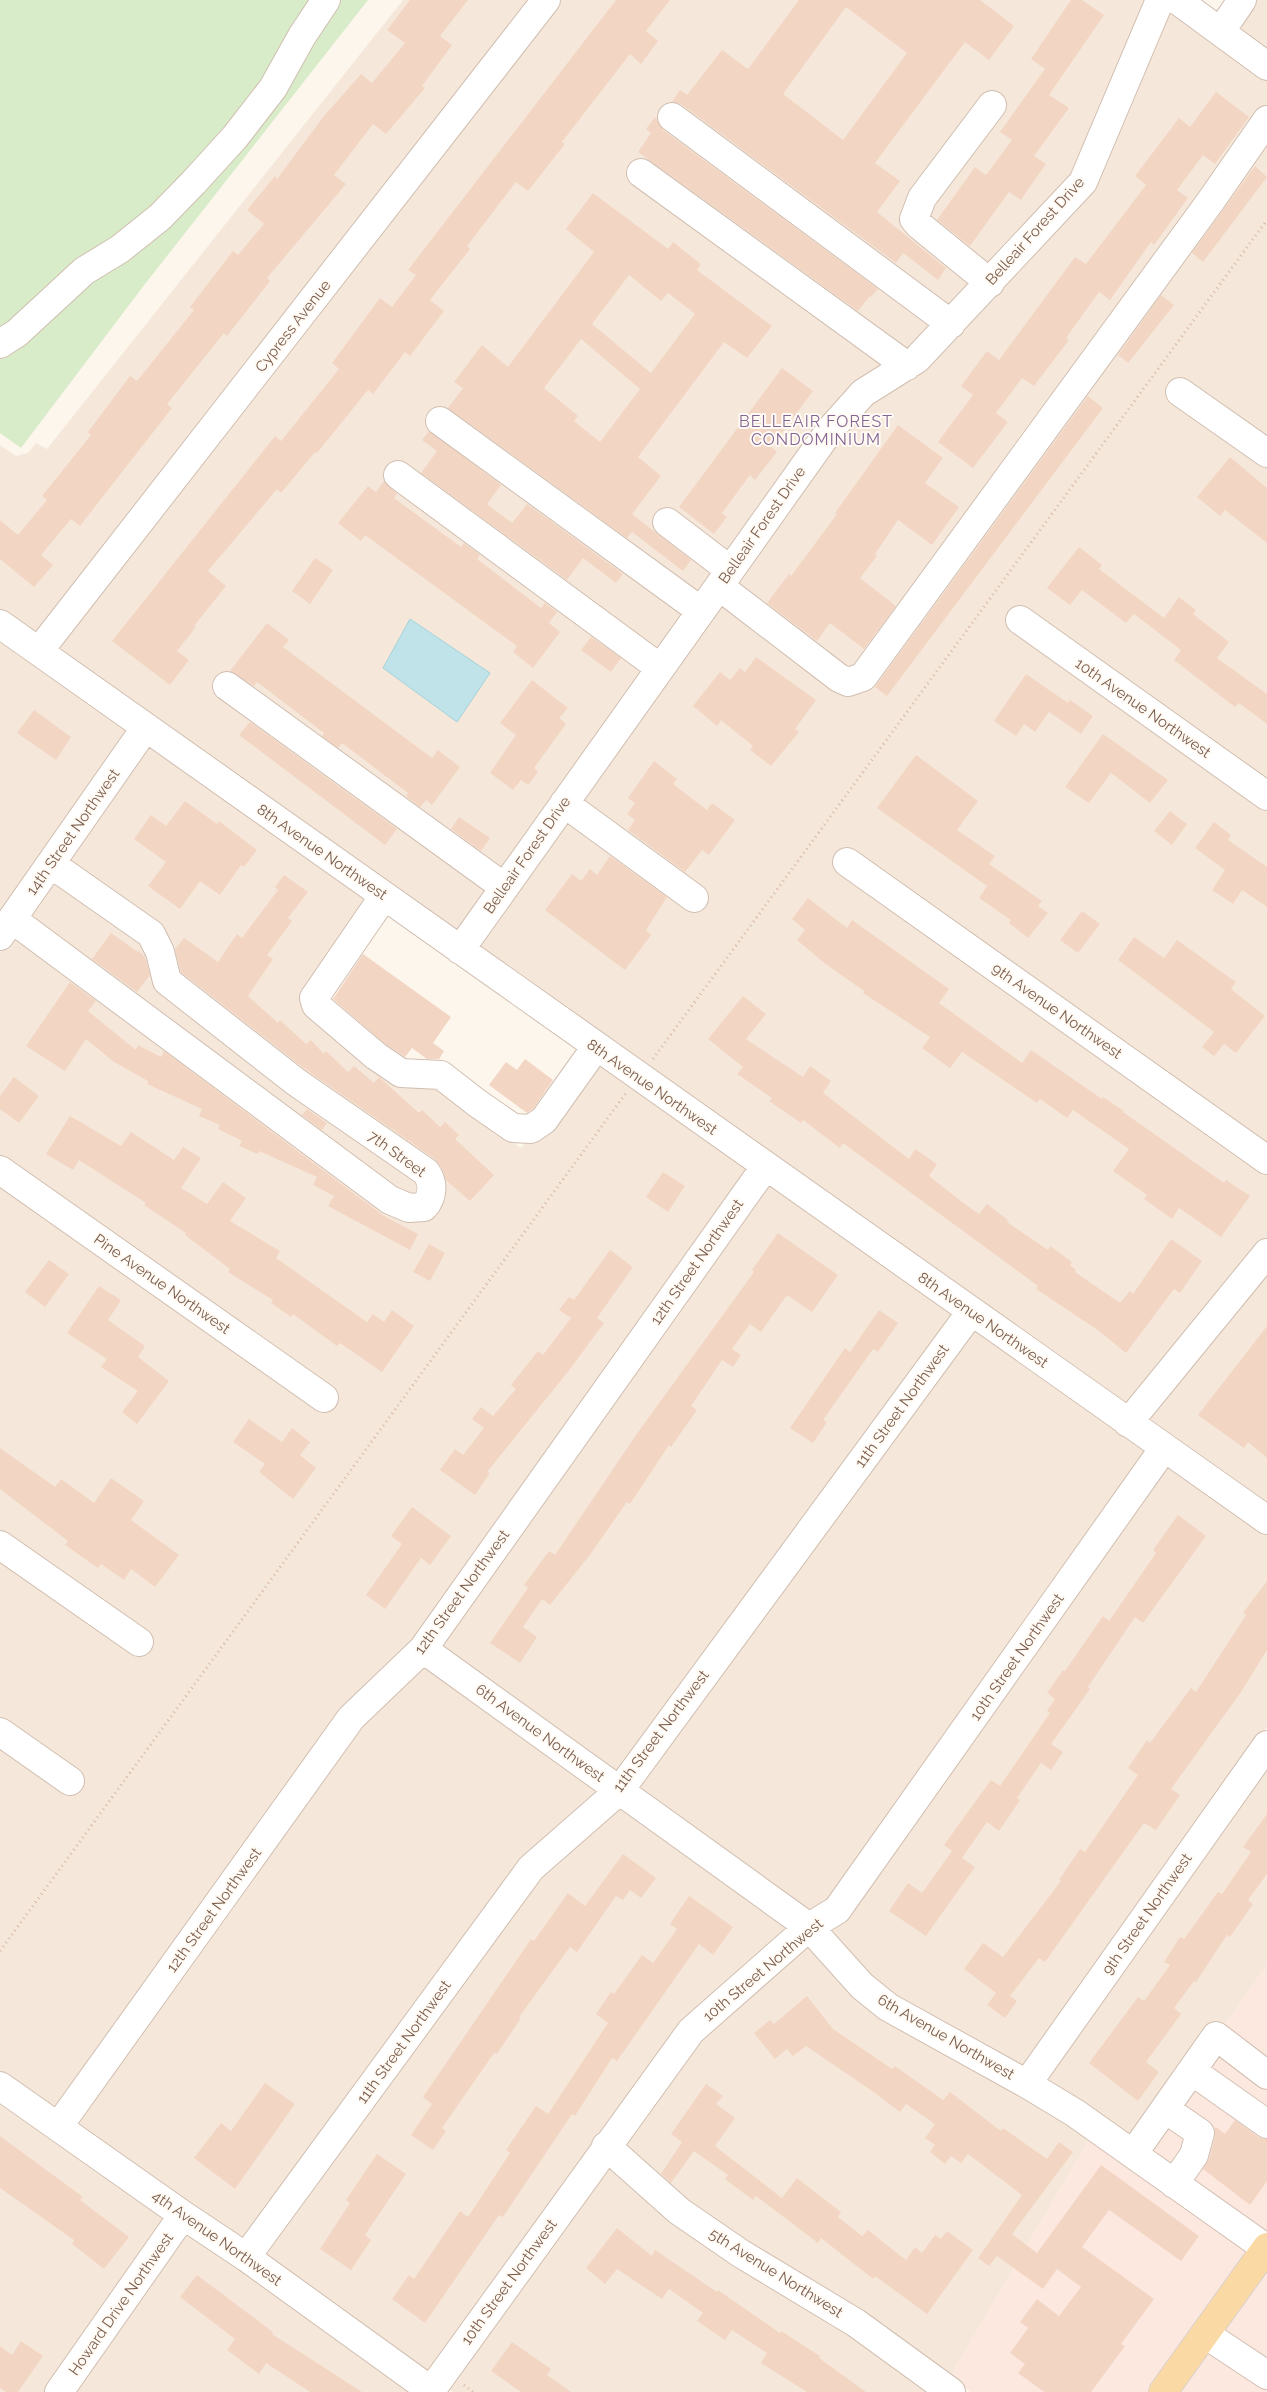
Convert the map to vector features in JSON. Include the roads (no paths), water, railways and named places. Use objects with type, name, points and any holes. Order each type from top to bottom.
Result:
[{"type":"main road","points":[[1163,2392],[1267,2248]]},
{"type":"street","points":[[0,344],[17,333],[84,271],[120,249],[160,217],[194,182],[235,137],[273,88],[302,36],[326,0]]},
{"type":"street","name":"Cypress Avenue","points":[[39,651],[546,0]]},
{"type":"street","name":"Belleair Forest Drive","points":[[460,950],[830,430],[864,393],[917,359],[1083,182],[1160,0]]},
{"type":"street","points":[[1177,0],[1267,66]]},
{"type":"street","points":[[1221,31],[1242,0]]},
{"type":"street","points":[[990,283],[914,219],[922,198],[992,104]]},
{"type":"street","points":[[672,117],[951,324]]},
{"type":"street","points":[[666,522],[724,578],[839,678],[848,682],[863,677],[1210,202],[1267,120]]},
{"type":"street","points":[[641,173],[907,366]]},
{"type":"street","points":[[1180,392],[1267,453]]},
{"type":"street","points":[[440,421],[701,611]]},
{"type":"street","points":[[398,475],[660,668]]},
{"type":"street","name":"10th Avenue Northwest","points":[[1020,620],[1267,796]]},
{"type":"street","name":"8th Avenue Northwest","points":[[0,624],[596,1047],[640,1076],[765,1167],[1128,1424],[1267,1520]]},
{"type":"street","points":[[227,686],[504,888]]},
{"type":"street","name":"14th Street Northwest","points":[[6,927],[146,727]]},
{"type":"street","points":[[564,803],[694,898]]},
{"type":"street","name":"9th Avenue Northwest","points":[[846,862],[1267,1160]]},
{"type":"street","name":"7th Street","points":[[6,927],[390,1200],[409,1208],[424,1207],[430,1200],[431,1179],[426,1172],[296,1082],[167,981],[160,952],[151,934],[51,864]]},
{"type":"street","points":[[384,896],[314,998],[316,1005],[376,1056],[401,1073],[440,1075],[513,1128],[531,1129],[544,1120],[596,1047]]},
{"type":"street","name":"12th Street Northwest","points":[[58,2127],[351,1718],[423,1649],[765,1167]]},
{"type":"street","name":"Pine Avenue Northwest","points":[[0,1170],[324,1398]]},
{"type":"street","points":[[1128,1424],[1267,1253]]},
{"type":"street","name":"11th Street Northwest","points":[[246,2257],[531,1868],[620,1790],[971,1312]]},
{"type":"street","name":"10th Street Northwest","points":[[431,2392],[606,2146],[691,2031],[810,1927],[837,1910],[1164,1448]]},
{"type":"street","points":[[0,1545],[140,1642]]},
{"type":"street","name":"6th Avenue Northwest","points":[[423,1649],[810,1927],[862,1986],[888,2007],[1027,2084],[1075,2113],[1267,2248]]},
{"type":"street","points":[[0,1732],[70,1781]]},
{"type":"street","name":"9th Street Northwest","points":[[1027,2084],[1267,1745]]},
{"type":"street","points":[[1133,2154],[1216,2036],[1267,2076]]},
{"type":"street","points":[[1192,2071],[1267,2124]]},
{"type":"street","name":"4th Avenue Northwest","points":[[0,2086],[246,2257],[431,2392]]},
{"type":"street","points":[[1165,2109],[1200,2133],[1194,2156],[1174,2184]]},
{"type":"street","name":"5th Avenue Northwest","points":[[606,2146],[679,2211],[740,2253],[856,2323],[951,2392]]},
{"type":"street","name":"Howard Drive Northwest","points":[[60,2392],[183,2215]]},
{"type":"street","points":[[1205,2334],[1267,2375]]},
{"type":"water","points":[[410,619],[490,673],[457,722],[383,668]]},
{"type":"district","name":"BELLEAIR FOREST CONDOMINIUM","points":[[816,430]]}]
